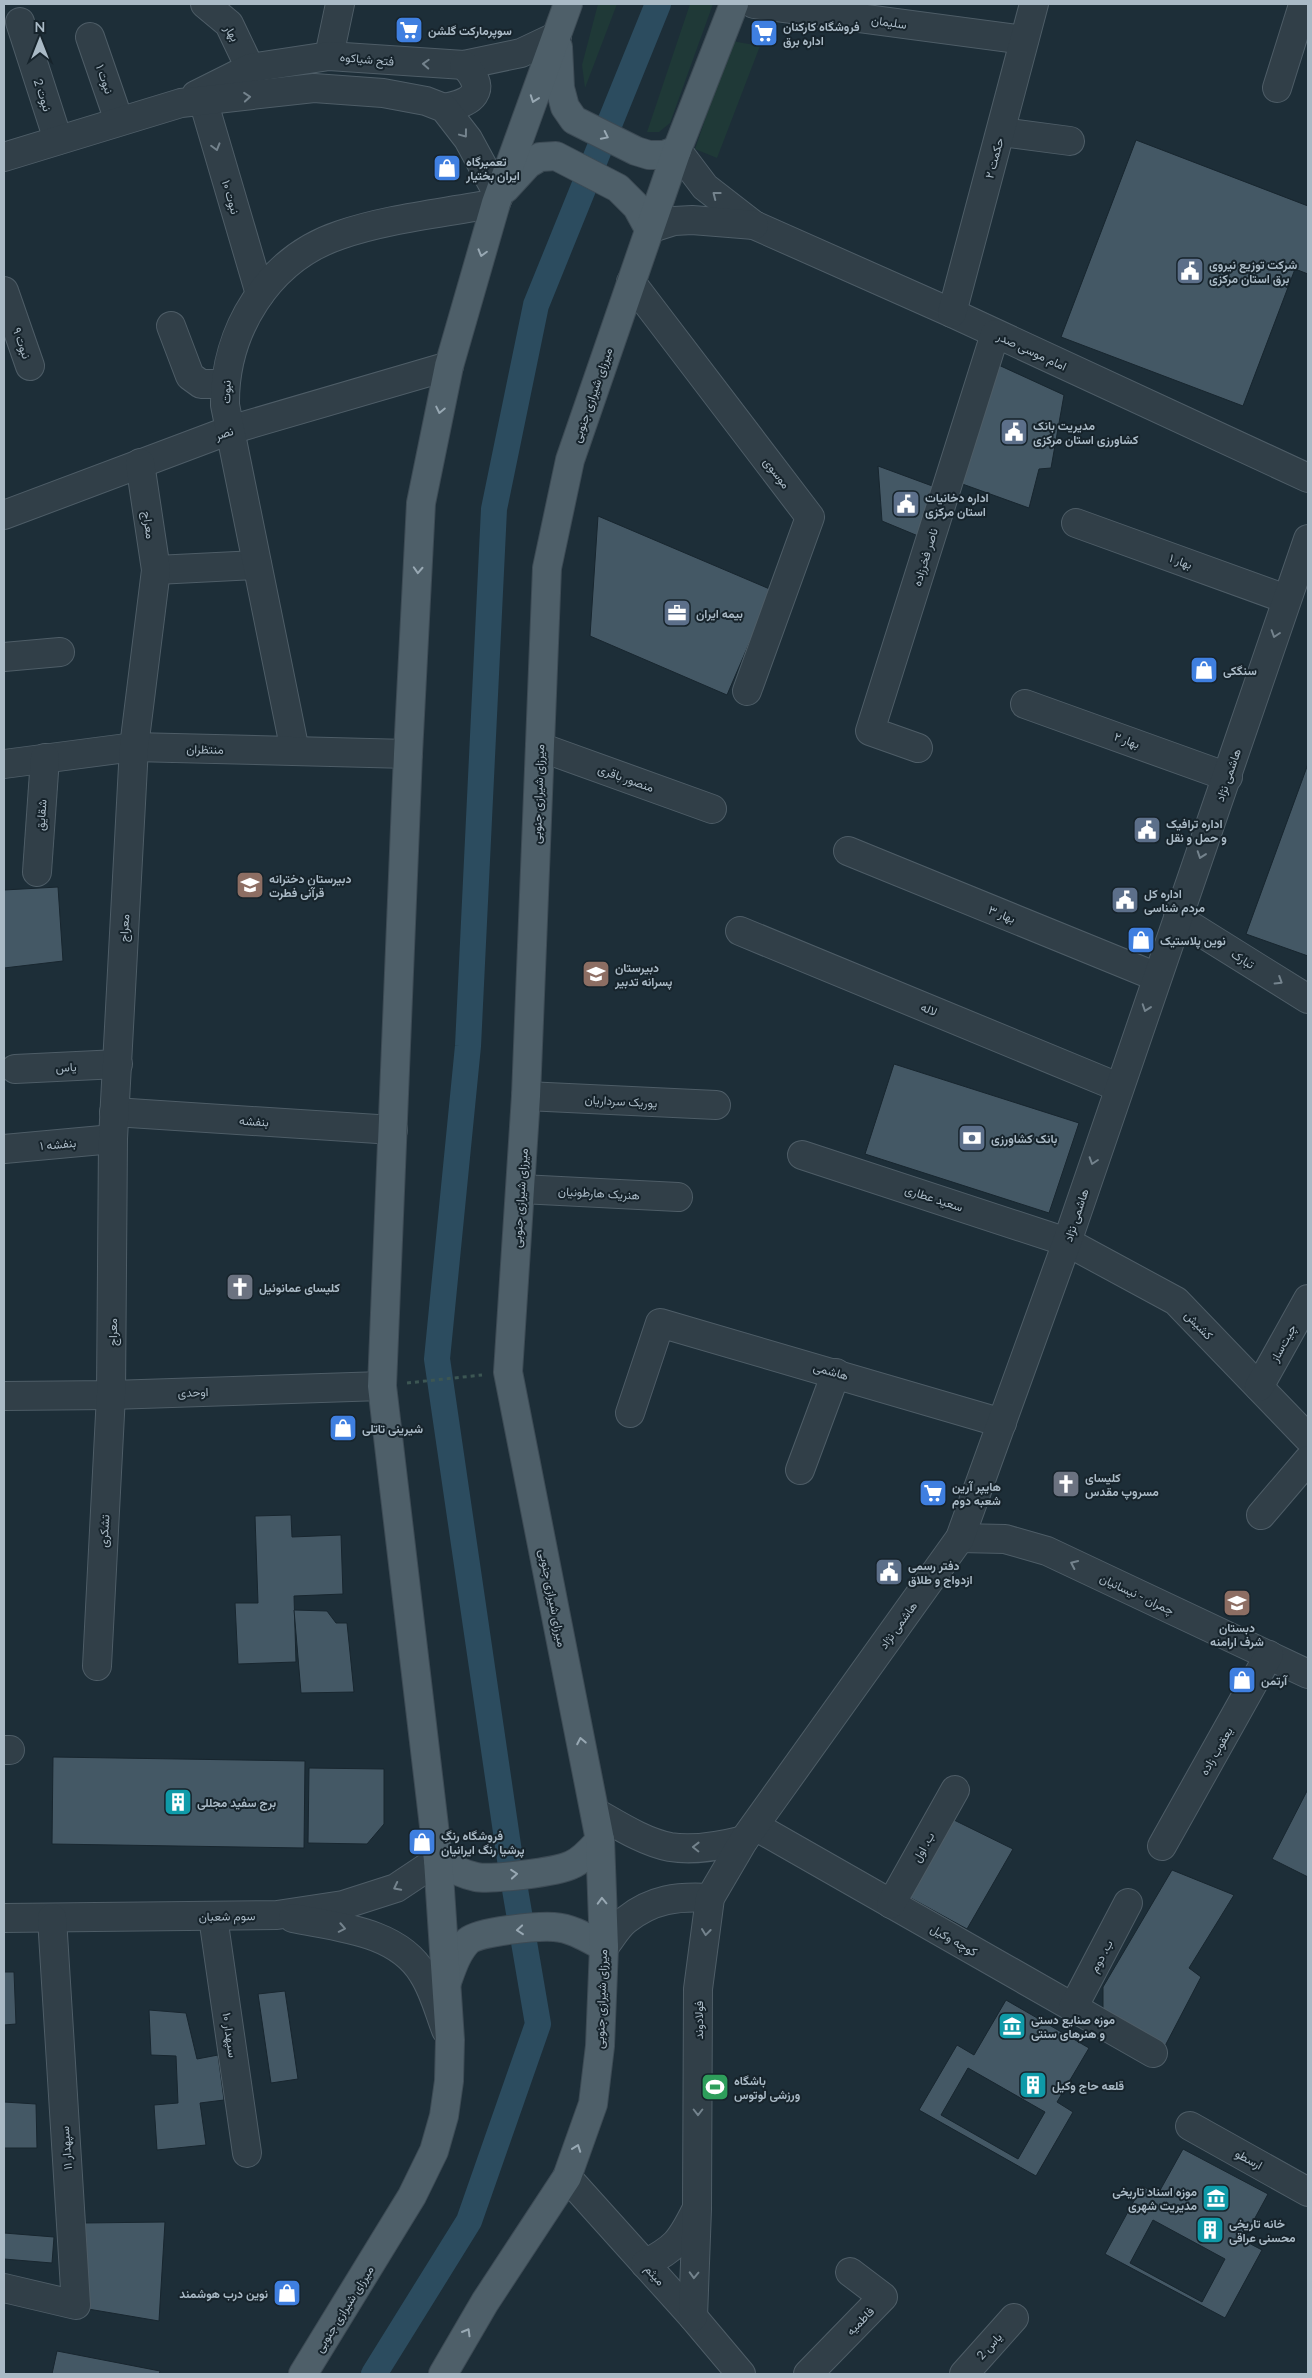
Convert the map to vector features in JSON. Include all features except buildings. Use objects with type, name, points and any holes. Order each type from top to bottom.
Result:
[{"type":"main road","name":"میرزای شیرازی جنوبی","points":[[302,2374],[391,2233],[434,2151],[444,2116],[449,2081],[450,2040],[438,1860],[382,1386],[408,754],[421,503],[449,366],[498,200],[568,4]]},
{"type":"main road","name":"میرزای شیرازی جنوبی","points":[[443,2374],[485,2302],[567,2177],[593,2104],[600,2046],[604,1948],[600,1840],[508,1372],[526,1096],[547,568],[570,460],[677,150],[734,4]]},
{"type":"main road","points":[[557,36],[560,88],[565,107],[574,120],[636,151],[656,155],[677,150]]},
{"type":"main road","points":[[498,200],[528,164],[540,157],[556,156],[618,188],[637,207],[649,229]]},
{"type":"main road","points":[[438,1860],[457,1872],[479,1878],[550,1871],[571,1865],[586,1855],[600,1840]]},
{"type":"main road","points":[[446,1984],[457,1957],[468,1941],[484,1933],[555,1927],[582,1935],[604,1948]]},
{"type":"street","name":"بهار","points":[[205,4],[231,14],[250,68]]},
{"type":"street","points":[[330,56],[340,4]]},
{"type":"street","name":"سلیمان","points":[[754,4],[876,12],[1024,40]]},
{"type":"street","name":"حکمت ۲","points":[[952,313],[1034,4]]},
{"type":"street","points":[[1277,88],[1303,5]]},
{"type":"street","name":"نبوت 2","points":[[20,22],[58,140]]},
{"type":"street","name":"فتح شیاکوه","points":[[192,102],[250,68],[330,56],[464,65],[521,53],[557,36]]},
{"type":"street","name":"نبوت ۱","points":[[90,37],[119,121]]},
{"type":"street","points":[[464,65],[474,76],[476,88],[471,100],[462,105],[444,108],[468,139],[498,200]]},
{"type":"street","name":"فتح شیاکوه","points":[[4,157],[119,121],[192,102],[314,88],[383,93],[426,101],[444,108]]},
{"type":"street","name":"نبوت ۱۰","points":[[192,102],[260,294]]},
{"type":"street","points":[[1001,132],[1070,141]]},
{"type":"street","name":"امام موسی صدر","points":[[677,150],[705,187],[754,225],[952,313],[1308,478]]},
{"type":"street","name":"نبوت","points":[[295,751],[225,405],[224,384],[228,360],[236,336],[260,294],[276,275],[316,245],[338,235],[362,228],[498,200]]},
{"type":"street","name":"امام موسی صدر","points":[[649,229],[674,221],[692,220],[754,225]]},
{"type":"street","name":"موسوی","points":[[630,282],[810,517],[747,691]]},
{"type":"street","name":"نبوت ۹","points":[[4,291],[30,366]]},
{"type":"street","points":[[171,326],[190,376],[200,384],[224,384]]},
{"type":"street","name":"ناصر فخرزاده","points":[[918,748],[870,731],[994,334]]},
{"type":"street","name":"نصر","points":[[4,515],[230,430],[449,366]]},
{"type":"street","name":"معراج","points":[[111,1395],[114,1126],[134,747],[156,570],[140,463]]},
{"type":"street","name":"بهار ۱","points":[[1076,523],[1286,598]]},
{"type":"street","name":"هاشمی نژاد","points":[[749,1833],[960,1538],[1067,1242],[1118,1087],[1228,777],[1286,598],[1308,539]]},
{"type":"street","points":[[156,570],[257,565]]},
{"type":"street","points":[[4,657],[60,652]]},
{"type":"street","name":"بهار ۲","points":[[1025,704],[1228,777]]},
{"type":"street","name":"منتظران","points":[[4,764],[134,747],[408,754]]},
{"type":"street","name":"منصور باقری","points":[[540,747],[712,809]]},
{"type":"street","name":"شقایق","points":[[37,872],[45,758]]},
{"type":"street","name":"بهار ۳","points":[[848,851],[1157,977]]},
{"type":"street","name":"تبارک","points":[[1178,918],[1308,999]]},
{"type":"street","name":"لاله","points":[[740,931],[1118,1087]]},
{"type":"street","name":"یاس","points":[[15,1069],[118,1064]]},
{"type":"street","name":"یوریک سرداریان","points":[[526,1096],[716,1105]]},
{"type":"street","name":"بنفشه","points":[[114,1126],[393,1130]]},
{"type":"street","name":"بنفشه ۱","points":[[4,1149],[114,1126]]},
{"type":"street","name":"سعید عطاری","points":[[802,1155],[1067,1242]]},
{"type":"street","name":"هنریک هارطونیان","points":[[521,1189],[678,1197]]},
{"type":"street","name":"کشیش","points":[[1067,1242],[1176,1302],[1308,1438]]},
{"type":"street","name":"چیت‌ساز","points":[[1259,1387],[1308,1299]]},
{"type":"street","name":"هاشمی","points":[[630,1413],[660,1323],[836,1372],[1002,1423]]},
{"type":"street","points":[[800,1470],[836,1372]]},
{"type":"street","name":"اوحدی","points":[[4,1396],[111,1395],[382,1386]]},
{"type":"street","name":"تشکری","points":[[97,1666],[111,1395]]},
{"type":"street","points":[[1261,1515],[1308,1460]]},
{"type":"street","name":"چمران - نیسانیان","points":[[960,1538],[1005,1539],[1047,1551],[1308,1674]]},
{"type":"street","name":"یعقوب زاده","points":[[1162,1846],[1269,1655]]},
{"type":"street","name":"ب. اول","points":[[891,1904],[955,1790]]},
{"type":"street","points":[[595,1812],[634,1834],[670,1847],[714,1847],[749,1833]]},
{"type":"street","name":"فولادوند","points":[[693,2317],[697,2209],[698,1989],[710,1898],[749,1833]]},
{"type":"street","name":"کوچه وکیل","points":[[749,1833],[891,1904],[1153,2053]]},
{"type":"street","name":"سوم شعبان","points":[[4,1918],[277,1915],[343,1905],[396,1888],[438,1860]]},
{"type":"street","points":[[604,1948],[625,1921],[647,1907],[680,1896],[710,1898]]},
{"type":"street","name":"ب. دوم","points":[[1073,2008],[1128,1904]]},
{"type":"street","points":[[277,1915],[353,1930],[395,1946],[412,1958],[424,1974],[450,2040]]},
{"type":"street","name":"سپهدار ۱۰","points":[[213,1917],[247,2153]]},
{"type":"street","name":"سپهدار ۱۱","points":[[4,2288],[76,2305],[52,1918]]},
{"type":"street","name":"ارسطو","points":[[1190,2126],[1308,2192]]},
{"type":"street","name":"میثم","points":[[567,2177],[693,2317],[741,2374]]},
{"type":"street","points":[[645,2264],[670,2251],[679,2241],[697,2209]]},
{"type":"street","name":"فاطمیه","points":[[808,2374],[883,2297],[850,2272]]},
{"type":"street","name":"یاس 2","points":[[964,2374],[1014,2318]]},
{"type":"path","points":[[417,1382],[479,1375]]},
{"type":"green space","points":[[598,4],[617,4],[585,88],[582,65]]},
{"type":"green space","points":[[690,4],[713,4],[670,123],[659,132],[647,132]]},
{"type":"green space","points":[[732,41],[760,46],[717,158],[695,149]]},
{"type":"waterway","points":[[374,2374],[469,2221],[538,2024],[511,1866],[437,1359],[468,1046],[494,509],[536,305],[658,4]]},
{"type":"place","name":"سوپرمارکت گلشن","points":[[409,30]]},
{"type":"place","name":"فروشگاه کارکنان اداره برق","points":[[764,33]]},
{"type":"place","name":"تعمیرگاه ایران بختیار","points":[[447,168]]},
{"type":"place","name":"شرکت توزیع نیروی برق استان مرکزی","points":[[1190,271]]},
{"type":"place","name":"مدیریت بانک کشاورزی استان مرکزی","points":[[1014,432]]},
{"type":"place","name":"اداره دخانیات استان مرکزی","points":[[906,504]]},
{"type":"place","name":"بیمه ایران","points":[[677,613]]},
{"type":"place","name":"سنگکی","points":[[1204,670]]},
{"type":"place","name":"اداره ترافیک و حمل و نقل","points":[[1147,830]]},
{"type":"place","name":"دبیرستان دخترانه قرآنی فطرت","points":[[250,885]]},
{"type":"place","name":"اداره کل مردم شناسی","points":[[1125,900]]},
{"type":"place","name":"نوین پلاستیک","points":[[1141,940]]},
{"type":"place","name":"دبیرستان پسرانه تدبیر","points":[[596,974]]},
{"type":"place","name":"بانک کشاورزی","points":[[972,1138]]},
{"type":"place","name":"کلیسای عمانوئیل","points":[[240,1287]]},
{"type":"place","name":"شیرینی تاتلی","points":[[343,1428]]},
{"type":"place","name":"کلیسای مسروپ مقدس","points":[[1066,1484]]},
{"type":"place","name":"هایپر آرین شعبه دوم","points":[[933,1493]]},
{"type":"place","name":"دفتر رسمی ازدواج و طلاق","points":[[889,1572]]},
{"type":"place","name":"دبستان شرف ارامنه","points":[[1237,1603]]},
{"type":"place","name":"آرتمن","points":[[1242,1680]]},
{"type":"place","name":"برج سفید مجللی","points":[[178,1802]]},
{"type":"place","name":"فروشگاه رنگِ پرشیا رنگ ایرانیان","points":[[422,1842]]},
{"type":"place","name":"موزه صنایع دستی و هنرهای سنتی","points":[[1012,2026]]},
{"type":"place","name":"قلعه حاج وکیل","points":[[1033,2085]]},
{"type":"place","name":"باشگاه ورزشی لوتوس","points":[[715,2087]]},
{"type":"place","name":"موزه اسناد تاریخی مدیریت شهری","points":[[1216,2198]]},
{"type":"place","name":"خانه تاریخی محسنی عراقی","points":[[1210,2230]]},
{"type":"place","name":"نوین درب هوشمند","points":[[287,2293]]}]
